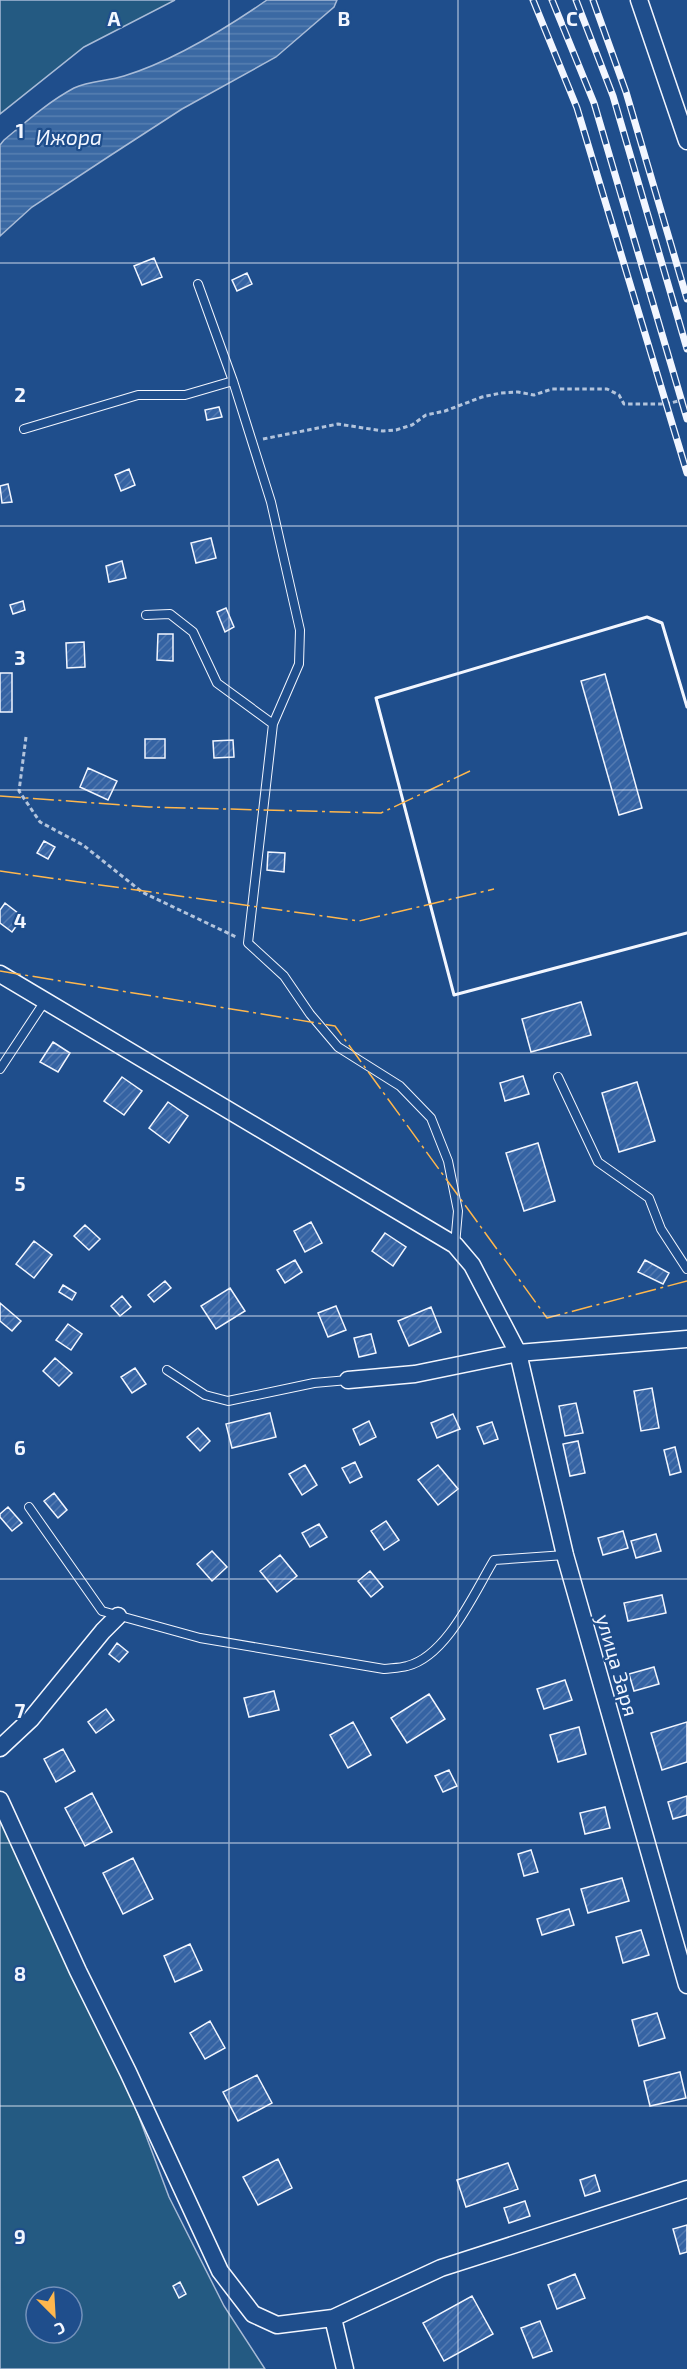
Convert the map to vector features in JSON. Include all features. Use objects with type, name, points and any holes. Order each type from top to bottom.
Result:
[{"type":"street","points":[[639,0],[687,141]]},
{"type":"street","points":[[0,974],[455,1245]]},
{"type":"street","name":"улица Заря","points":[[455,1245],[472,1265],[518,1353],[565,1554],[687,1985]]},
{"type":"street","points":[[348,1380],[415,1374],[518,1353],[687,1339]]},
{"type":"street","points":[[0,1748],[31,1719],[103,1630],[118,1616]]},
{"type":"street","points":[[0,1800],[220,2271],[253,2314],[277,2325],[333,2318],[441,2268],[687,2189]]},
{"type":"street","points":[[333,2318],[345,2369]]},
{"type":"lane","points":[[198,284],[233,381],[271,502],[300,630],[299,664],[273,724],[248,943],[284,976],[310,1014],[338,1047],[400,1086],[431,1118],[448,1161],[458,1211],[455,1245]]},
{"type":"lane","points":[[24,429],[138,395],[185,395],[233,381]]},
{"type":"lane","points":[[146,615],[170,614],[193,632],[217,683],[273,724]]},
{"type":"lane","points":[[0,1069],[45,1001]]},
{"type":"lane","points":[[558,1077],[598,1162],[649,1198],[661,1229],[687,1269]]},
{"type":"lane","points":[[167,1370],[205,1395],[228,1401],[314,1383],[348,1380]]},
{"type":"lane","points":[[29,1507],[102,1611],[200,1638],[384,1669],[409,1666],[430,1654],[453,1628],[494,1560],[565,1554]]},
{"type":"path","points":[[252,442],[338,424],[383,431],[396,430],[412,425],[426,415],[501,393],[534,394],[552,389],[607,388],[619,395],[624,404],[666,404],[687,399]]},
{"type":"path","points":[[26,736],[19,791],[40,822],[83,845],[142,892],[248,943]]},
{"type":"shaded area","points":[[0,0],[175,0],[84,47],[0,114]]},
{"type":"shaded area","points":[[0,1799],[112,2045],[169,2197],[224,2306],[265,2369],[0,2369]]},
{"type":"water","name":"Ижора","points":[[267,0],[337,0],[334,7],[276,57],[182,109],[32,207],[0,236],[0,145],[4,140],[64,93],[86,84],[124,76],[161,62],[216,33]]},
{"type":"building","points":[[154,258],[162,277],[142,285],[134,266]]},
{"type":"building","points":[[247,273],[252,284],[237,291],[232,280]]},
{"type":"building","points":[[219,407],[222,417],[207,420],[205,410]]},
{"type":"building","points":[[129,469],[135,485],[121,491],[115,475]]},
{"type":"building","points":[[8,484],[12,502],[2,503],[0,486]]},
{"type":"building","points":[[211,538],[216,558],[196,563],[191,543]]},
{"type":"building","points":[[122,561],[126,578],[109,582],[106,566]]},
{"type":"building","points":[[23,601],[25,610],[13,614],[10,605]]},
{"type":"building","points":[[226,608],[234,627],[225,632],[217,612]]},
{"type":"building","points":[[158,634],[173,634],[173,661],[157,660]]},
{"type":"building","points":[[84,642],[85,667],[67,668],[66,643]]},
{"type":"building","points":[[0,673],[12,673],[12,712],[0,712]]},
{"type":"building","points":[[605,674],[642,808],[619,815],[581,681]]},
{"type":"building","points":[[145,739],[165,739],[165,758],[145,758]]},
{"type":"building","points":[[233,740],[234,757],[214,758],[213,741]]},
{"type":"building","points":[[88,768],[117,781],[108,800],[80,787]]},
{"type":"building","points":[[44,841],[55,847],[48,859],[37,853]]},
{"type":"building","points":[[268,852],[285,853],[284,872],[267,870]]},
{"type":"building","points":[[5,903],[23,917],[12,932],[0,923],[0,910]]},
{"type":"building","points":[[581,1002],[591,1035],[531,1052],[522,1019]]},
{"type":"building","points":[[53,1042],[70,1053],[58,1072],[40,1062]]},
{"type":"building","points":[[523,1076],[529,1094],[505,1101],[500,1083]]},
{"type":"building","points":[[122,1077],[142,1091],[124,1115],[104,1101]]},
{"type":"building","points":[[637,1082],[655,1141],[619,1152],[602,1093]]},
{"type":"building","points":[[168,1102],[188,1116],[169,1143],[149,1128]]},
{"type":"building","points":[[538,1143],[555,1201],[524,1211],[506,1153]]},
{"type":"building","points":[[311,1222],[322,1243],[305,1252],[294,1231]]},
{"type":"building","points":[[85,1225],[100,1239],[89,1250],[74,1236]]},
{"type":"building","points":[[385,1233],[406,1247],[393,1266],[372,1251]]},
{"type":"building","points":[[34,1241],[52,1255],[34,1278],[16,1264]]},
{"type":"building","points":[[295,1260],[302,1272],[285,1283],[277,1270]]},
{"type":"building","points":[[645,1260],[669,1273],[663,1284],[638,1272]]},
{"type":"building","points":[[165,1281],[171,1288],[154,1302],[148,1295]]},
{"type":"building","points":[[63,1285],[76,1293],[72,1300],[59,1292]]},
{"type":"building","points":[[230,1288],[245,1311],[216,1329],[201,1306]]},
{"type":"building","points":[[122,1296],[131,1307],[120,1316],[111,1306]]},
{"type":"building","points":[[0,1303],[21,1321],[12,1331],[0,1321]]},
{"type":"building","points":[[336,1306],[346,1330],[328,1337],[318,1313]]},
{"type":"building","points":[[431,1307],[441,1332],[409,1346],[398,1321]]},
{"type":"building","points":[[68,1324],[82,1334],[71,1350],[56,1340]]},
{"type":"building","points":[[371,1334],[376,1353],[359,1357],[354,1338]]},
{"type":"building","points":[[55,1358],[72,1373],[59,1386],[43,1371]]},
{"type":"building","points":[[135,1368],[146,1384],[132,1393],[121,1377]]},
{"type":"building","points":[[652,1388],[659,1428],[641,1431],[634,1391]]},
{"type":"building","points":[[576,1403],[583,1433],[565,1436],[559,1406]]},
{"type":"building","points":[[270,1413],[276,1437],[232,1448],[226,1424]]},
{"type":"building","points":[[453,1414],[460,1429],[437,1438],[431,1423]]},
{"type":"building","points":[[369,1421],[376,1437],[360,1445],[353,1429]]},
{"type":"building","points":[[492,1422],[498,1439],[484,1444],[477,1427]]},
{"type":"building","points":[[198,1428],[210,1441],[200,1451],[187,1437]]},
{"type":"building","points":[[578,1441],[585,1473],[570,1476],[563,1444]]},
{"type":"building","points":[[675,1447],[681,1472],[670,1475],[664,1450]]},
{"type":"building","points":[[355,1462],[362,1477],[350,1483],[342,1468]]},
{"type":"building","points":[[305,1465],[317,1485],[302,1495],[289,1474]]},
{"type":"building","points":[[438,1465],[458,1489],[438,1505],[418,1480]]},
{"type":"building","points":[[54,1493],[67,1510],[58,1518],[44,1501]]},
{"type":"building","points":[[8,1507],[22,1523],[12,1531],[0,1517],[0,1514]]},
{"type":"building","points":[[386,1521],[399,1540],[384,1550],[371,1531]]},
{"type":"building","points":[[319,1524],[327,1537],[310,1547],[302,1533]]},
{"type":"building","points":[[623,1531],[628,1548],[603,1555],[598,1538]]},
{"type":"building","points":[[656,1534],[661,1551],[636,1558],[631,1541]]},
{"type":"building","points":[[212,1551],[227,1567],[212,1581],[197,1564]]},
{"type":"building","points":[[280,1555],[297,1576],[277,1592],[260,1571]]},
{"type":"building","points":[[370,1571],[383,1587],[371,1597],[358,1581]]},
{"type":"building","points":[[662,1595],[666,1613],[628,1621],[624,1603]]},
{"type":"building","points":[[117,1643],[128,1652],[119,1662],[109,1654]]},
{"type":"building","points":[[654,1667],[659,1684],[634,1691],[629,1674]]},
{"type":"building","points":[[565,1680],[572,1700],[544,1709],[537,1689]]},
{"type":"building","points":[[274,1691],[279,1710],[249,1717],[244,1698]]},
{"type":"building","points":[[429,1694],[445,1719],[407,1743],[391,1718]]},
{"type":"building","points":[[106,1709],[114,1720],[96,1733],[88,1722]]},
{"type":"building","points":[[353,1722],[371,1755],[348,1768],[330,1735]]},
{"type":"building","points":[[687,1722],[687,1762],[662,1770],[651,1733]]},
{"type":"building","points":[[579,1727],[586,1754],[558,1762],[550,1735]]},
{"type":"building","points":[[63,1749],[75,1771],[56,1782],[44,1759]]},
{"type":"building","points":[[449,1770],[457,1786],[443,1792],[435,1776]]},
{"type":"building","points":[[92,1793],[112,1832],[85,1846],[65,1808]]},
{"type":"building","points":[[687,1796],[687,1815],[673,1819],[668,1802]]},
{"type":"building","points":[[605,1807],[610,1828],[585,1834],[580,1813]]},
{"type":"building","points":[[531,1850],[538,1872],[524,1876],[518,1854]]},
{"type":"building","points":[[133,1858],[153,1899],[123,1914],[103,1873]]},
{"type":"building","points":[[622,1878],[629,1901],[588,1913],[581,1889]]},
{"type":"building","points":[[569,1909],[574,1925],[542,1935],[537,1919]]},
{"type":"building","points":[[641,1930],[649,1955],[623,1963],[616,1937]]},
{"type":"building","points":[[190,1944],[202,1970],[175,1982],[164,1956]]},
{"type":"building","points":[[657,2013],[665,2038],[639,2046],[632,2020]]},
{"type":"building","points":[[210,2021],[225,2048],[205,2059],[190,2033]]},
{"type":"building","points":[[680,2072],[686,2098],[650,2106],[644,2081]]},
{"type":"building","points":[[257,2075],[272,2103],[238,2121],[223,2092]]},
{"type":"building","points":[[278,2159],[292,2188],[258,2205],[243,2177]]},
{"type":"building","points":[[508,2163],[518,2189],[466,2207],[457,2180]]},
{"type":"building","points":[[595,2175],[600,2191],[585,2196],[580,2180]]},
{"type":"building","points":[[525,2201],[530,2216],[509,2223],[504,2208]]},
{"type":"building","points":[[687,2225],[687,2252],[680,2254],[673,2229]]},
{"type":"building","points":[[575,2274],[585,2298],[557,2309],[548,2285]]},
{"type":"building","points":[[180,2282],[186,2294],[179,2298],[173,2286]]},
{"type":"building","points":[[472,2296],[493,2334],[444,2361],[423,2323]]},
{"type":"building","points":[[540,2321],[552,2351],[533,2358],[521,2328]]},
{"type":"railway","points":[[533,0],[577,108],[687,473]]},
{"type":"railway","points":[[552,0],[594,103],[687,419]]},
{"type":"railway","points":[[576,0],[613,96],[687,349]]},
{"type":"railway","points":[[593,0],[626,92],[687,299]]},
{"type":"wall","points":[[687,707],[662,623],[647,617],[376,698],[454,995],[687,933]]},
{"type":"power","points":[[0,796],[149,807],[381,813],[470,771]]},
{"type":"power","points":[[0,871],[359,921],[494,889]]},
{"type":"power","points":[[0,971],[335,1026],[547,1318],[687,1281]]}]
